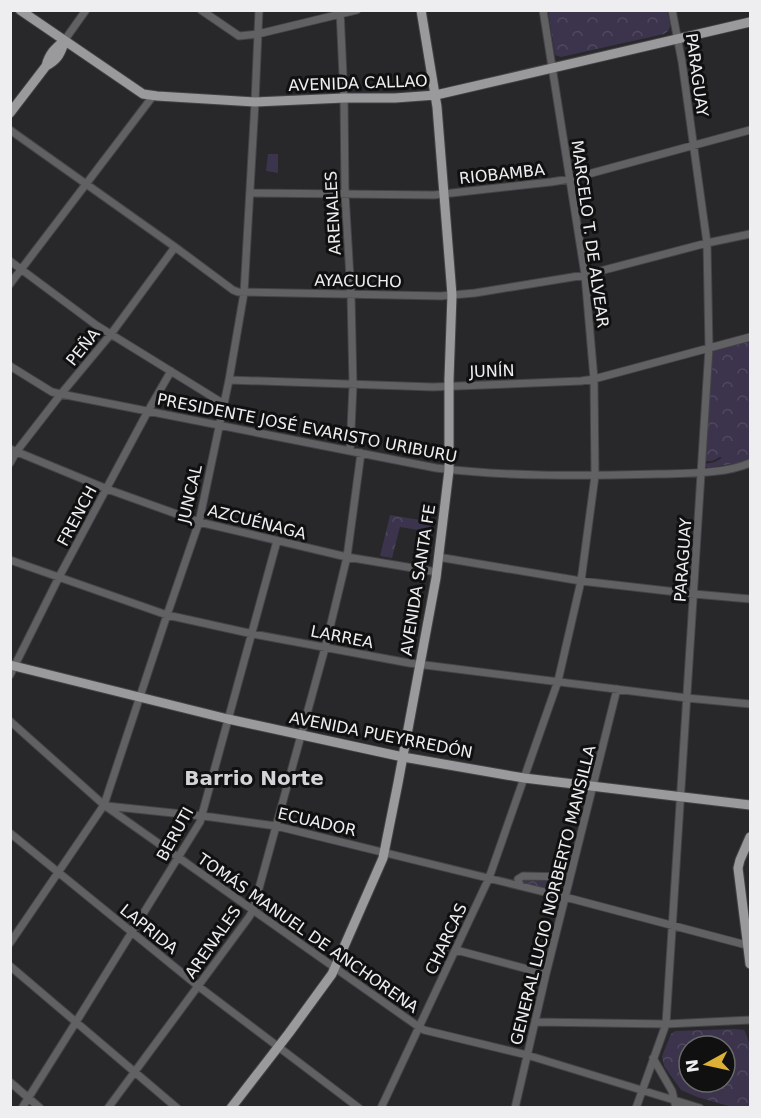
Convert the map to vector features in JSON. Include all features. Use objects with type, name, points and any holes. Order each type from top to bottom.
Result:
[{"type":"main road","name":"AVENIDA CALLAO","points":[[20,10],[141,92],[153,96],[255,102],[395,98],[436,94],[750,22]]},
{"type":"main road","name":"AVENIDA SANTA FE","points":[[231,1107],[335,969],[384,852],[436,572],[449,470],[452,295],[436,94],[421,10]]},
{"type":"main road","points":[[10,113],[46,66],[54,50],[64,40]]},
{"type":"main road","name":"AVENIDA PUEYRREDÓN","points":[[12,669],[403,757],[524,778],[750,805]]},
{"type":"main road","points":[[750,837],[739,864],[750,964]]},
{"type":"street","points":[[64,40],[86,10]]},
{"type":"street","points":[[201,10],[239,36],[258,34],[340,12],[357,10]]},
{"type":"street","name":"JUNCAL","points":[[10,943],[104,806],[199,522],[229,380],[244,292],[259,10]]},
{"type":"street","name":"MARCELO T. DE ALVEAR","points":[[524,778],[558,681],[581,581],[595,476],[594,379],[585,275],[543,10]]},
{"type":"street","name":"PARAGUAY","points":[[636,1107],[666,1024],[709,348],[707,243],[672,10]]},
{"type":"street","name":"ARENALES","points":[[340,12],[345,193],[351,295],[353,385],[350,451]]},
{"type":"street","points":[[10,284],[153,96]]},
{"type":"street","name":"AYACUCHO","points":[[10,130],[233,290],[244,292],[351,295],[475,293],[585,275],[750,234]]},
{"type":"street","name":"RIOBAMBA","points":[[250,193],[434,195],[551,182],[570,179],[750,130]]},
{"type":"street","name":"PEÑA","points":[[10,463],[14,450],[111,334],[175,247]]},
{"type":"street","points":[[10,261],[111,334],[224,404]]},
{"type":"street","name":"JUNÍN","points":[[229,380],[449,386],[581,381],[750,337]]},
{"type":"street","name":"PRESIDENTE JOSÉ EVARISTO URIBURU","points":[[10,366],[52,392],[449,470],[595,476],[702,472],[739,467],[750,463]]},
{"type":"street","name":"FRENCH","points":[[12,669],[59,577],[171,371]]},
{"type":"street","name":"AZCUÉNAGA","points":[[14,450],[106,489],[199,522],[348,557],[436,572]]},
{"type":"street","name":"ARENALES","points":[[108,1107],[253,910],[348,557],[361,453]]},
{"type":"street","name":"BERUTI","points":[[22,1107],[200,822],[277,541]]},
{"type":"street","points":[[438,557],[581,581],[750,598]]},
{"type":"street","name":"LARREA","points":[[10,560],[167,615],[252,634],[420,664],[750,704]]},
{"type":"street","name":"GENERAL LUCIO NORBERTO MANSILLA","points":[[515,1107],[617,689]]},
{"type":"street","name":"TOMÁS MANUEL DE ANCHORENA","points":[[10,721],[104,806],[419,1028],[527,1055],[642,1090],[675,1103],[700,1107]]},
{"type":"street","name":"CHARCAS","points":[[381,1107],[489,878],[524,778]]},
{"type":"street","name":"ECUADOR","points":[[104,806],[276,826],[520,885],[749,945]]},
{"type":"street","points":[[125,820],[124,813],[132,808]]},
{"type":"street","name":"LAPRIDA","points":[[10,834],[198,986],[359,1107]]},
{"type":"street","points":[[520,885],[518,879],[523,876],[570,877]]},
{"type":"street","points":[[740,885],[750,886]]},
{"type":"street","points":[[456,950],[546,974]]},
{"type":"street","points":[[10,966],[177,1107]]},
{"type":"street","points":[[536,1022],[666,1024],[750,1020]]},
{"type":"street","points":[[653,1058],[672,1091],[675,1103]]},
{"type":"street","points":[[10,1082],[40,1107]]},
{"type":"green space","points":[[548,11],[667,11],[670,27],[664,34],[561,57],[555,55]]},
{"type":"green space","points":[[268,154],[278,154],[278,173],[266,171]]},
{"type":"green space","points":[[750,340],[750,459],[707,468],[705,464],[722,458],[705,461],[711,354],[713,350]]},
{"type":"green space","points":[[390,515],[432,522],[430,532],[400,527],[392,558],[380,556]]},
{"type":"green space","points":[[523,878],[565,878],[565,883],[560,891],[523,883]]},
{"type":"green space","points":[[744,1030],[751,1056],[750,1107],[732,1107],[690,1094],[737,1094],[737,1034],[677,1034],[677,1084],[664,1066],[662,1056],[671,1034],[675,1031]]},
{"type":"district","name":"Barrio Norte","points":[[254,778]]}]
